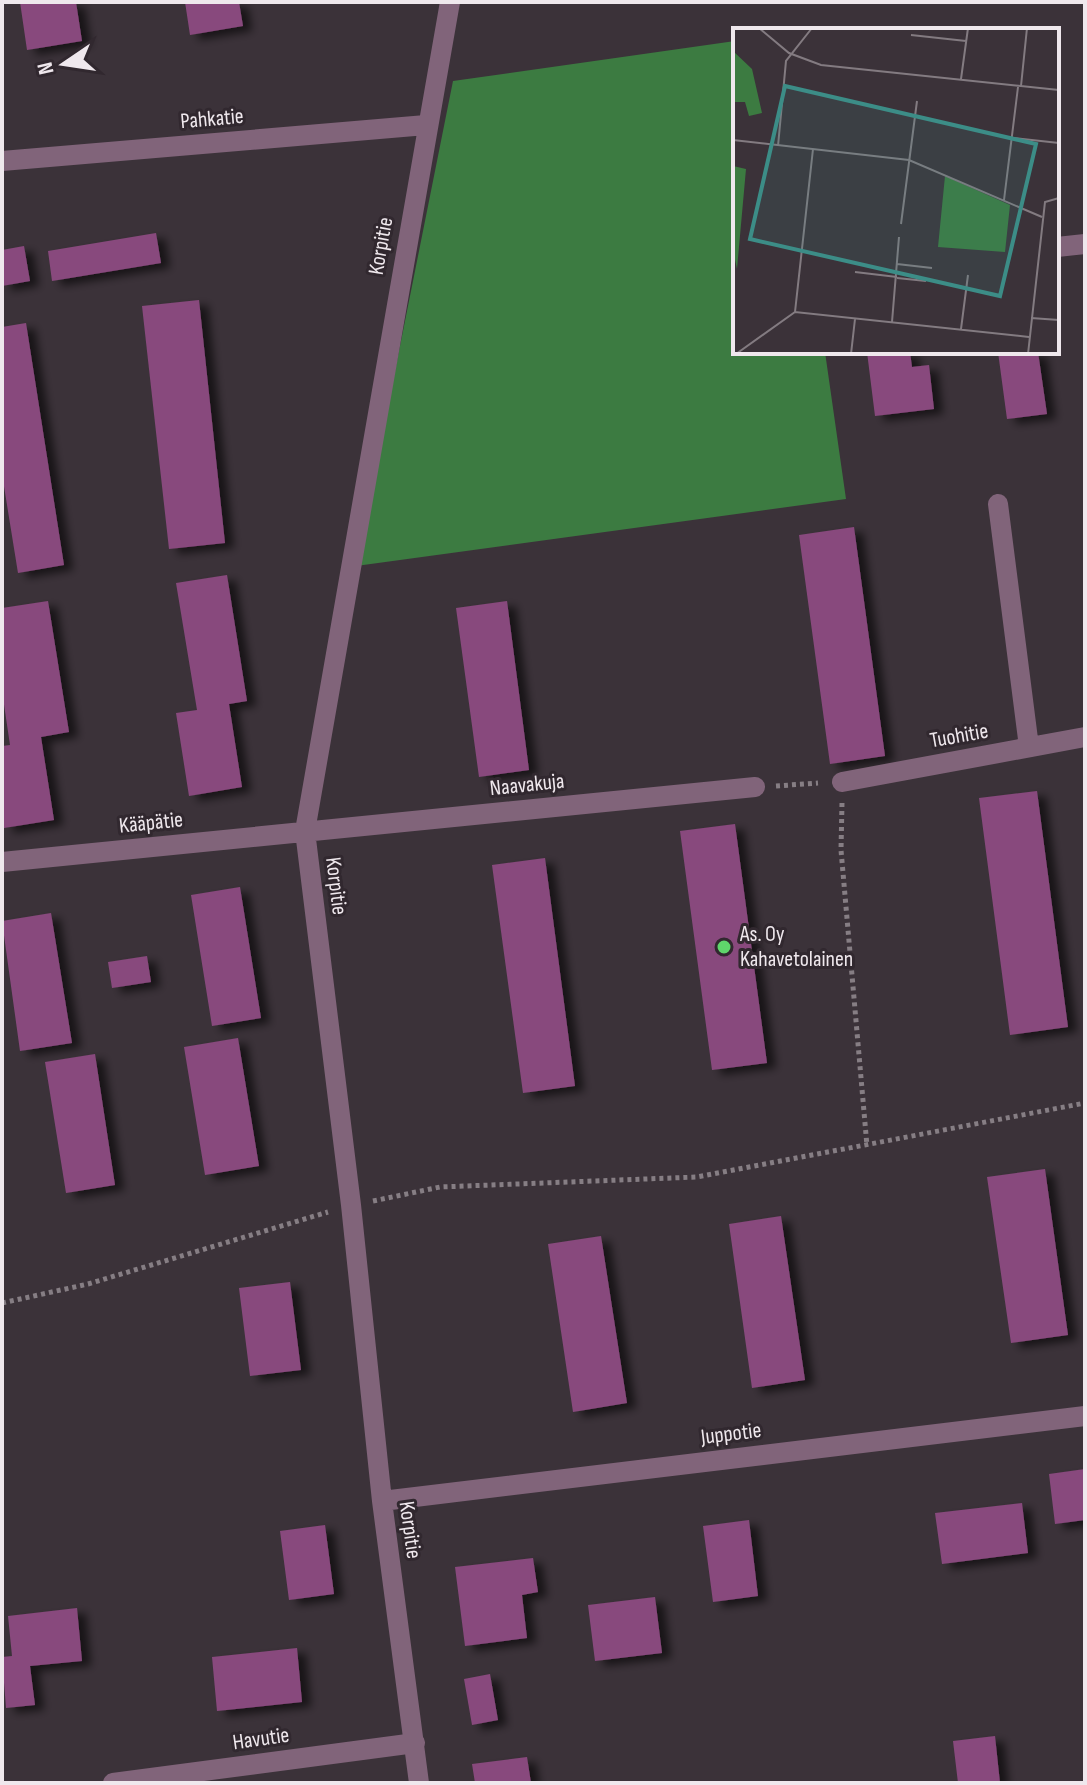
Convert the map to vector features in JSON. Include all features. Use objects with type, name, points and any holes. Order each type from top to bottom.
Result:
[{"type":"street","name":"Korpitie","points":[[419,1783],[382,1501],[351,1205],[305,831],[426,125],[450,2]]},
{"type":"street","name":"Pahkatie","points":[[2,161],[426,125]]},
{"type":"street","points":[[1059,247],[1085,244]]},
{"type":"street","points":[[998,504],[1029,747]]},
{"type":"street","name":"Tuohitie","points":[[842,782],[1085,737]]},
{"type":"street","name":"Naavakuja","points":[[305,831],[755,787]]},
{"type":"street","name":"Kääpätie","points":[[2,862],[305,831]]},
{"type":"street","name":"Juppotie","points":[[382,1501],[1085,1416]]},
{"type":"street","name":"Havutie","points":[[113,1783],[415,1743]]},
{"type":"path","points":[[755,787],[842,782],[841,850],[867,1146]]},
{"type":"path","points":[[2,1303],[88,1284],[351,1205],[440,1187],[697,1177],[1085,1103]]},
{"type":"green space","points":[[733,41],[733,354],[825,354],[846,499],[356,566],[453,81]]},
{"type":"building","points":[[20,2],[76,2],[82,41],[27,50]]},
{"type":"building","points":[[185,2],[239,2],[243,26],[190,35]]},
{"type":"building","points":[[156,233],[161,263],[52,281],[48,251]]},
{"type":"building","points":[[24,246],[30,281],[2,286],[2,250]]},
{"type":"building","points":[[199,300],[225,543],[169,549],[142,306]]},
{"type":"building","points":[[26,323],[64,565],[18,573],[2,474],[2,327]]},
{"type":"building","points":[[867,354],[910,354],[912,367],[929,365],[934,409],[875,416]]},
{"type":"building","points":[[998,354],[1038,354],[1047,414],[1007,419]]},
{"type":"building","points":[[854,527],[885,756],[830,764],[799,535]]},
{"type":"building","points":[[227,575],[247,701],[229,704],[242,787],[189,796],[176,713],[197,710],[176,583]]},
{"type":"building","points":[[48,601],[69,732],[41,737],[54,820],[4,828],[2,746],[10,745],[2,691],[2,608]]},
{"type":"building","points":[[507,601],[529,770],[479,777],[456,608]]},
{"type":"building","points":[[1037,791],[1068,1027],[1010,1035],[979,798]]},
{"type":"building","name":"As. Oy Kahavetolainen","points":[[735,824],[767,1063],[712,1070],[680,831]]},
{"type":"building","points":[[545,858],[575,1086],[523,1093],[492,865]]},
{"type":"building","points":[[240,887],[261,1018],[212,1026],[191,895]]},
{"type":"building","points":[[51,913],[72,1043],[20,1051],[2,921]]},
{"type":"building","points":[[147,956],[151,982],[112,988],[108,962]]},
{"type":"building","points":[[238,1038],[259,1166],[205,1175],[184,1047]]},
{"type":"building","points":[[95,1054],[115,1185],[66,1193],[45,1062]]},
{"type":"building","points":[[1045,1169],[1068,1335],[1011,1343],[987,1177]]},
{"type":"building","points":[[781,1216],[805,1380],[752,1388],[729,1224]]},
{"type":"building","points":[[601,1236],[627,1403],[573,1412],[548,1244]]},
{"type":"building","points":[[290,1282],[301,1370],[250,1376],[239,1288]]},
{"type":"building","points":[[1085,1469],[1085,1520],[1055,1524],[1049,1474]]},
{"type":"building","points":[[1022,1503],[1028,1553],[942,1564],[935,1513]]},
{"type":"building","points":[[749,1520],[758,1596],[713,1602],[703,1526]]},
{"type":"building","points":[[325,1525],[334,1594],[289,1600],[280,1531]]},
{"type":"building","points":[[533,1558],[538,1592],[522,1595],[527,1638],[465,1646],[455,1567]]},
{"type":"building","points":[[655,1597],[662,1653],[595,1661],[588,1605]]},
{"type":"building","points":[[77,1608],[82,1661],[30,1666],[35,1705],[6,1708],[2,1657],[12,1656],[8,1616]]},
{"type":"building","points":[[297,1648],[302,1702],[217,1711],[212,1657]]},
{"type":"building","points":[[490,1674],[498,1720],[472,1725],[464,1679]]},
{"type":"building","points":[[995,1736],[1000,1783],[958,1783],[953,1741]]},
{"type":"building","points":[[527,1757],[531,1783],[475,1783],[472,1764]]},
{"type":"place","name":"As. Oy Kahavetolainen","points":[[724,947]]}]
